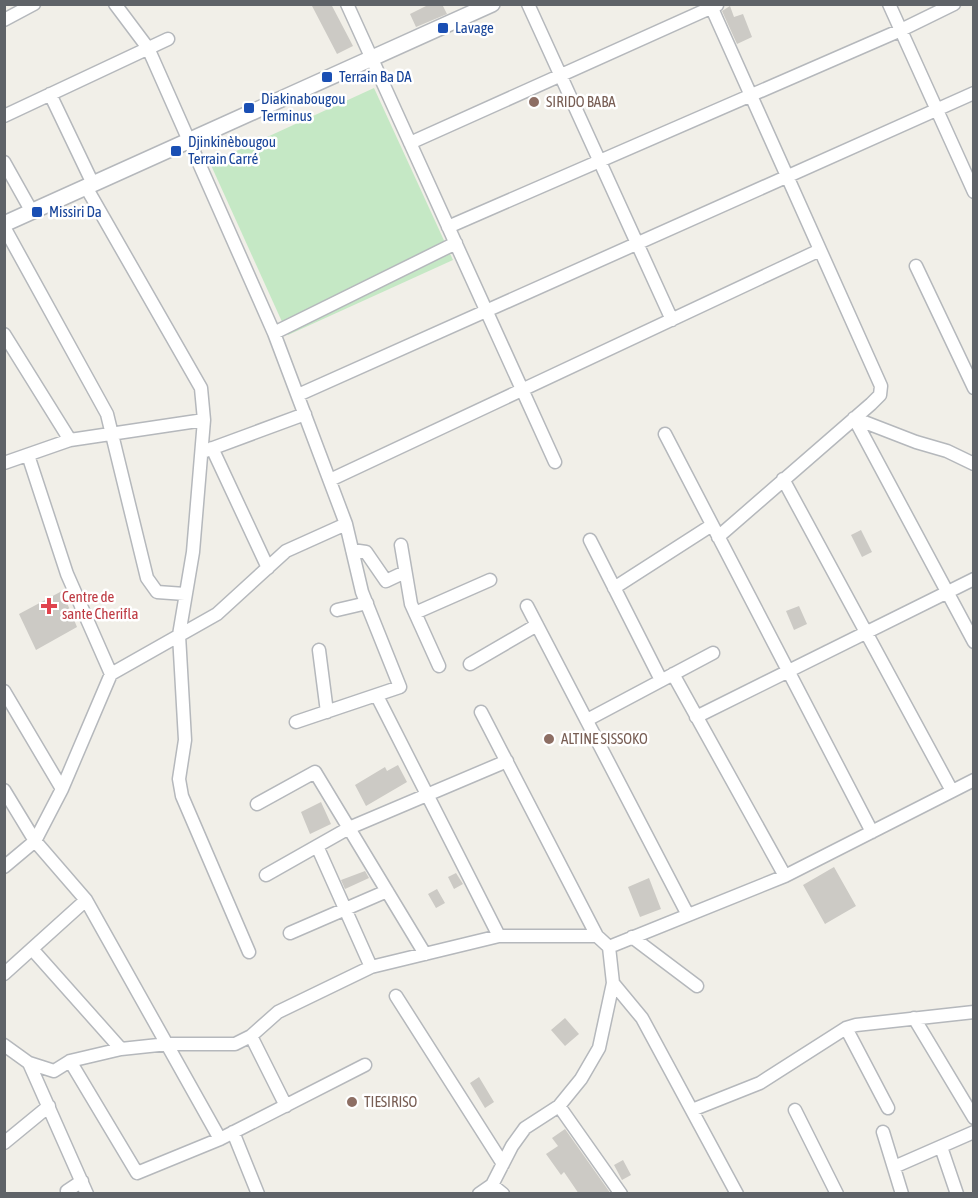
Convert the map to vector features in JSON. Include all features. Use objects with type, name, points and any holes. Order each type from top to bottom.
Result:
[{"type":"street","points":[[4,20],[34,4]]},
{"type":"street","points":[[115,4],[148,48],[274,333],[346,524],[367,603],[400,687],[296,722]]},
{"type":"street","points":[[347,4],[555,462]]},
{"type":"street","points":[[184,594],[158,592],[147,578],[107,414],[4,226],[492,4]]},
{"type":"street","points":[[528,4],[672,320]]},
{"type":"street","points":[[889,4],[973,191]]},
{"type":"street","points":[[448,227],[901,30],[954,4]]},
{"type":"street","points":[[410,143],[713,6],[881,386],[880,395],[718,537]]},
{"type":"street","points":[[4,116],[168,39]]},
{"type":"street","points":[[298,395],[974,93]]},
{"type":"street","points":[[50,94],[90,186],[201,388],[206,450],[193,552],[184,594],[179,635],[185,740],[179,779],[182,796],[249,952]]},
{"type":"street","points":[[4,162],[32,212]]},
{"type":"street","points":[[274,333],[456,243]]},
{"type":"street","points":[[330,480],[820,249]]},
{"type":"street","points":[[916,266],[974,388]]},
{"type":"street","points":[[4,334],[70,440]]},
{"type":"street","points":[[206,450],[305,414]]},
{"type":"street","points":[[854,418],[916,442],[947,451],[974,464]]},
{"type":"street","points":[[854,418],[974,642]]},
{"type":"street","points":[[6,458],[28,455],[70,440],[204,420]]},
{"type":"street","points":[[664,434],[872,832]]},
{"type":"street","points":[[206,450],[268,568]]},
{"type":"street","points":[[28,455],[67,574],[111,674]]},
{"type":"street","points":[[783,479],[952,791]]},
{"type":"street","points":[[4,867],[35,841],[62,789],[111,674],[217,614],[286,551],[346,524]]},
{"type":"street","points":[[614,588],[712,525]]},
{"type":"street","points":[[590,540],[614,588],[667,677],[696,717],[785,876]]},
{"type":"street","points":[[401,545],[411,604],[439,666]]},
{"type":"street","points":[[352,550],[366,552],[386,581],[405,572]]},
{"type":"street","points":[[696,717],[974,579]]},
{"type":"street","points":[[415,613],[490,580]]},
{"type":"street","points":[[337,610],[367,603]]},
{"type":"street","points":[[527,606],[688,915]]},
{"type":"street","points":[[470,664],[537,625]]},
{"type":"street","points":[[319,650],[327,712]]},
{"type":"street","points":[[587,720],[712,653]]},
{"type":"street","points":[[4,691],[62,789]]},
{"type":"street","points":[[377,696],[499,936]]},
{"type":"street","points":[[479,1194],[492,1185],[525,1128],[559,1106],[581,1079],[599,1048],[613,983],[609,947],[597,936],[481,712]]},
{"type":"street","points":[[266,875],[349,828],[507,761]]},
{"type":"street","points":[[257,804],[315,772],[425,954]]},
{"type":"street","points":[[609,947],[785,876],[974,780]]},
{"type":"street","points":[[4,790],[35,841],[86,900],[220,1138]]},
{"type":"street","points":[[317,846],[371,967]]},
{"type":"street","points":[[290,933],[387,891]]},
{"type":"street","points":[[4,974],[86,900]]},
{"type":"street","points":[[4,1045],[29,1063],[54,1071],[70,1061],[121,1049],[168,1044],[235,1044],[251,1036],[278,1012],[371,967],[499,936],[597,936]]},
{"type":"street","points":[[632,937],[697,986]]},
{"type":"street","points":[[32,950],[121,1049]]},
{"type":"street","points":[[613,983],[642,1018],[736,1194]]},
{"type":"street","points":[[396,996],[503,1164]]},
{"type":"street","points":[[692,1110],[760,1083],[846,1028],[974,1012]]},
{"type":"street","points":[[914,1018],[974,1118]]},
{"type":"street","points":[[846,1028],[888,1108]]},
{"type":"street","points":[[251,1036],[286,1106]]},
{"type":"street","points":[[70,1061],[137,1173],[233,1132],[365,1065]]},
{"type":"street","points":[[29,1063],[87,1194]]},
{"type":"street","points":[[4,1143],[49,1106]]},
{"type":"street","points":[[559,1106],[621,1194]]},
{"type":"street","points":[[795,1110],[837,1194]]},
{"type":"street","points":[[233,1132],[258,1194]]},
{"type":"street","points":[[883,1132],[902,1194]]},
{"type":"street","points":[[894,1167],[974,1132]]},
{"type":"street","points":[[941,1147],[957,1194]]},
{"type":"street","points":[[68,1194],[67,1191],[82,1181]]},
{"type":"street","points":[[492,1185],[503,1194]]},
{"type":"green space","points":[[374,88],[453,260],[288,335],[210,163]]},
{"type":"building","points":[[311,4],[331,4],[353,46],[337,54]]},
{"type":"building","points":[[430,4],[442,4],[447,14],[416,27],[410,14]]},
{"type":"building","points":[[730,6],[734,17],[743,14],[752,37],[737,44],[722,11]]},
{"type":"building","points":[[861,530],[872,552],[862,557],[851,535]]},
{"type":"building","points":[[62,591],[77,627],[36,650],[19,614]]},
{"type":"building","points":[[799,606],[807,624],[794,630],[786,611]]},
{"type":"building","points":[[398,765],[407,782],[366,806],[355,785],[385,767],[387,771]]},
{"type":"building","points":[[321,802],[331,824],[310,834],[301,812]]},
{"type":"building","points":[[834,867],[856,906],[825,924],[803,885]]},
{"type":"building","points":[[365,871],[369,878],[345,889],[341,880]]},
{"type":"building","points":[[456,873],[463,884],[454,889],[448,877]]},
{"type":"building","points":[[649,878],[661,909],[640,917],[628,887]]},
{"type":"building","points":[[437,889],[445,903],[436,908],[428,894]]},
{"type":"building","points":[[565,1018],[579,1034],[565,1046],[551,1030]]},
{"type":"building","points":[[479,1077],[494,1102],[485,1108],[470,1083]]},
{"type":"building","points":[[565,1129],[611,1194],[579,1194],[564,1172],[561,1175],[546,1154],[558,1146],[552,1138]]},
{"type":"building","points":[[623,1160],[631,1175],[622,1180],[614,1165]]},
{"type":"place","name":"Lavage","points":[[443,28]]},
{"type":"place","name":"Terrain Ba DA","points":[[327,77]]},
{"type":"place","name":"SIRIDO BABA","points":[[534,102]]},
{"type":"place","name":"Diakinabougou Terminus","points":[[249,108]]},
{"type":"place","name":"Djinkinèbougou Terrain Carré","points":[[176,151]]},
{"type":"place","name":"Missiri Da","points":[[37,212]]},
{"type":"place","name":"Centre de sante Cherifla","points":[[49,606]]},
{"type":"place","name":"ALTINE SISSOKO","points":[[549,739]]},
{"type":"place","name":"TIESIRISO","points":[[352,1102]]}]
